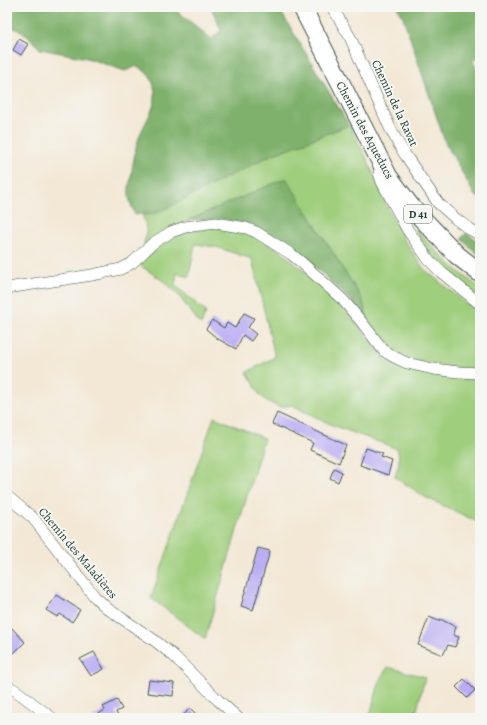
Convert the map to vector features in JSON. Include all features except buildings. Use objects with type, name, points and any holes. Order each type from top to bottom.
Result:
[{"type":"main road","name":"Chemin des Aqueducs","points":[[302,7],[388,176],[411,207],[457,255],[480,273]]},
{"type":"street","name":"Chemin de la Ravat","points":[[332,7],[350,37],[390,128],[406,156],[438,203],[456,219],[480,235]]},
{"type":"street","points":[[371,143],[382,182],[415,240],[441,272],[480,304]]},
{"type":"street","points":[[7,288],[121,269],[132,263],[153,243],[171,232],[186,227],[216,223],[246,228],[256,232],[301,262],[343,300],[384,351],[407,362],[433,369],[480,373]]},
{"type":"street","name":"Chemin des Maladières","points":[[7,496],[33,518],[95,597],[108,609],[154,640],[174,656],[238,718]]},
{"type":"street","points":[[7,686],[15,690],[52,718]]},
{"type":"green space","points":[[7,7],[172,7],[212,39],[221,30],[212,10],[213,7],[278,7],[349,125],[271,155],[159,212],[146,215],[135,215],[130,200],[129,188],[138,140],[154,104],[155,91],[150,78],[145,71],[137,66],[125,71],[87,58],[40,49],[30,38],[15,28],[7,32]]},
{"type":"green space","points":[[397,7],[480,7],[480,57],[473,60],[480,81],[480,127],[478,145],[480,150],[480,198],[475,196],[445,142],[403,17]]},
{"type":"green space","points":[[349,125],[367,159],[391,215],[404,240],[424,269],[464,302],[480,312],[480,367],[469,369],[441,366],[409,359],[386,346],[369,324],[362,299],[286,179],[174,227],[145,246],[146,228],[142,214],[146,215],[271,155]]},
{"type":"green space","points":[[286,178],[362,299],[369,324],[356,306],[322,273],[276,237],[247,224],[223,219],[189,220]]},
{"type":"green space","points":[[213,227],[241,232],[256,237],[279,250],[332,294],[387,361],[435,375],[466,379],[480,379],[480,523],[425,497],[395,477],[399,463],[398,449],[332,425],[292,405],[279,407],[267,401],[260,395],[247,372],[275,357],[252,259],[216,247],[195,244],[189,277],[177,273],[175,285],[206,312],[201,325],[175,291],[141,266],[141,260],[144,255],[180,232]]},
{"type":"green space","points":[[417,229],[431,246],[447,261],[480,288],[480,299],[446,270],[423,244],[415,230]]},
{"type":"green space","points":[[466,233],[480,242],[480,256],[461,239]]},
{"type":"green space","points":[[214,417],[264,438],[205,639],[151,598]]},
{"type":"green space","points":[[388,667],[425,677],[415,718],[369,718],[381,677]]}]
